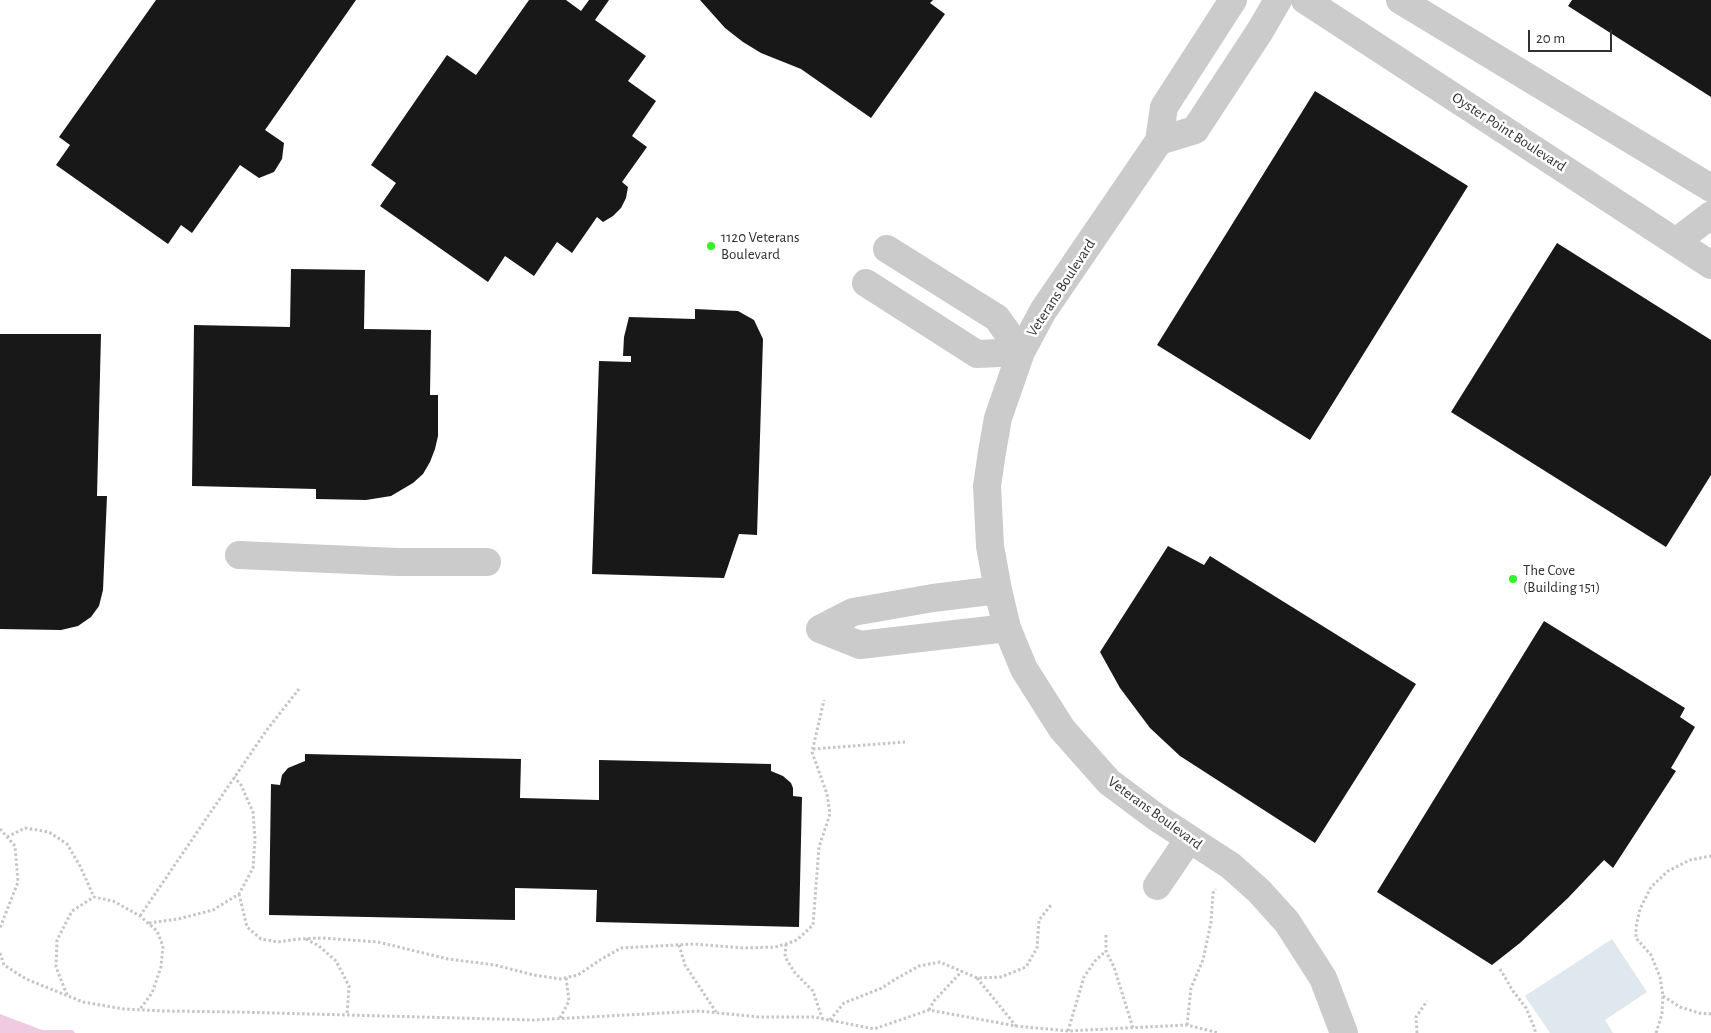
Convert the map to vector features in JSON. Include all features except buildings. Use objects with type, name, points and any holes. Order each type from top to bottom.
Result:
[{"type":"street","name":"Veterans Boulevard","points":[[1233,0],[1164,107],[1159,141],[1043,311],[1021,352],[998,418],[987,486],[990,546],[1007,628],[1024,669],[1062,729],[1109,782],[1156,817],[1231,866],[1287,922],[1323,978],[1344,1033]]},
{"type":"street","points":[[1159,141],[1194,130],[1260,31],[1278,0]]},
{"type":"street","name":"Oyster Point Boulevard","points":[[1305,0],[1677,241],[1711,265]]},
{"type":"street","points":[[1400,0],[1711,188]]},
{"type":"street","points":[[1677,241],[1711,215]]},
{"type":"street","points":[[887,249],[998,318],[1021,352]]},
{"type":"street","points":[[866,283],[977,354],[1021,352]]},
{"type":"street","points":[[239,555],[398,562],[487,562]]},
{"type":"street","points":[[998,590],[933,598],[853,612],[820,629],[860,645],[960,635],[1007,628]]},
{"type":"street","points":[[1157,886],[1189,839]]},
{"type":"path","points":[[140,916],[234,777],[299,689]]},
{"type":"path","points":[[239,894],[247,927],[261,939],[278,942],[322,938],[378,942],[448,959],[560,979],[578,975],[621,948],[679,945],[744,948],[775,947],[786,944],[797,940],[813,925],[818,847],[830,814],[827,794],[812,752],[824,700]]},
{"type":"path","points":[[812,749],[905,742]]},
{"type":"path","points":[[148,923],[178,919],[213,910],[239,894],[253,868],[255,839],[253,812],[241,785],[234,777]]},
{"type":"path","points":[[7,837],[25,828],[49,832],[67,844],[80,866],[94,897]]},
{"type":"path","points":[[0,829],[15,846],[18,882],[0,928]]},
{"type":"path","points":[[1656,1033],[1662,1014],[1663,996],[1660,977],[1651,954],[1636,938],[1640,908],[1651,887],[1668,871],[1690,860],[1711,856]]},
{"type":"path","points":[[1187,1025],[1191,988],[1203,960],[1211,922],[1213,893],[1231,866]]},
{"type":"path","points":[[67,996],[56,967],[57,940],[72,911],[94,897],[113,901],[140,916],[157,931],[163,946],[161,968],[152,993],[140,1010]]},
{"type":"path","points":[[977,978],[1001,977],[1026,967],[1037,948],[1039,920],[1051,905]]},
{"type":"path","points":[[1106,935],[1106,951],[1114,967],[1133,1028]]},
{"type":"path","points":[[306,939],[320,946],[336,961],[349,986],[347,1015]]},
{"type":"path","points":[[786,944],[785,957],[795,973],[813,991],[823,1019]]},
{"type":"path","points":[[679,945],[685,965],[716,1013]]},
{"type":"path","points":[[1068,1031],[1084,977],[1095,961],[1106,951]]},
{"type":"path","points":[[0,954],[4,965],[26,979],[67,996],[83,1002],[140,1010],[533,1020],[700,1011],[758,1018],[814,1017],[874,1029],[929,1010],[1016,1026],[1068,1031],[1187,1025],[1219,1033]]},
{"type":"path","points":[[829,1020],[844,1003],[882,988],[919,966],[940,962],[977,978],[1016,1026]]},
{"type":"path","points":[[1500,969],[1526,1008],[1535,1029],[1534,1033]]},
{"type":"path","points":[[929,1010],[934,1001],[962,971]]},
{"type":"path","points":[[560,1018],[569,1001],[566,978]]},
{"type":"path","points":[[1663,996],[1680,1007],[1699,1013],[1711,1014]]},
{"type":"path","points":[[1417,1033],[1416,1017],[1427,1001]]},
{"type":"shaded area","points":[[1612,939],[1647,992],[1605,1020],[1613,1033],[1550,1033],[1525,996]]},
{"type":"shaded area","points":[[0,1014],[42,1030],[73,1030],[75,1033],[0,1033]]},
{"type":"place","name":"1120 Veterans Boulevard","points":[[711,246]]},
{"type":"place","name":"The Cove (Building 151)","points":[[1513,579]]}]
